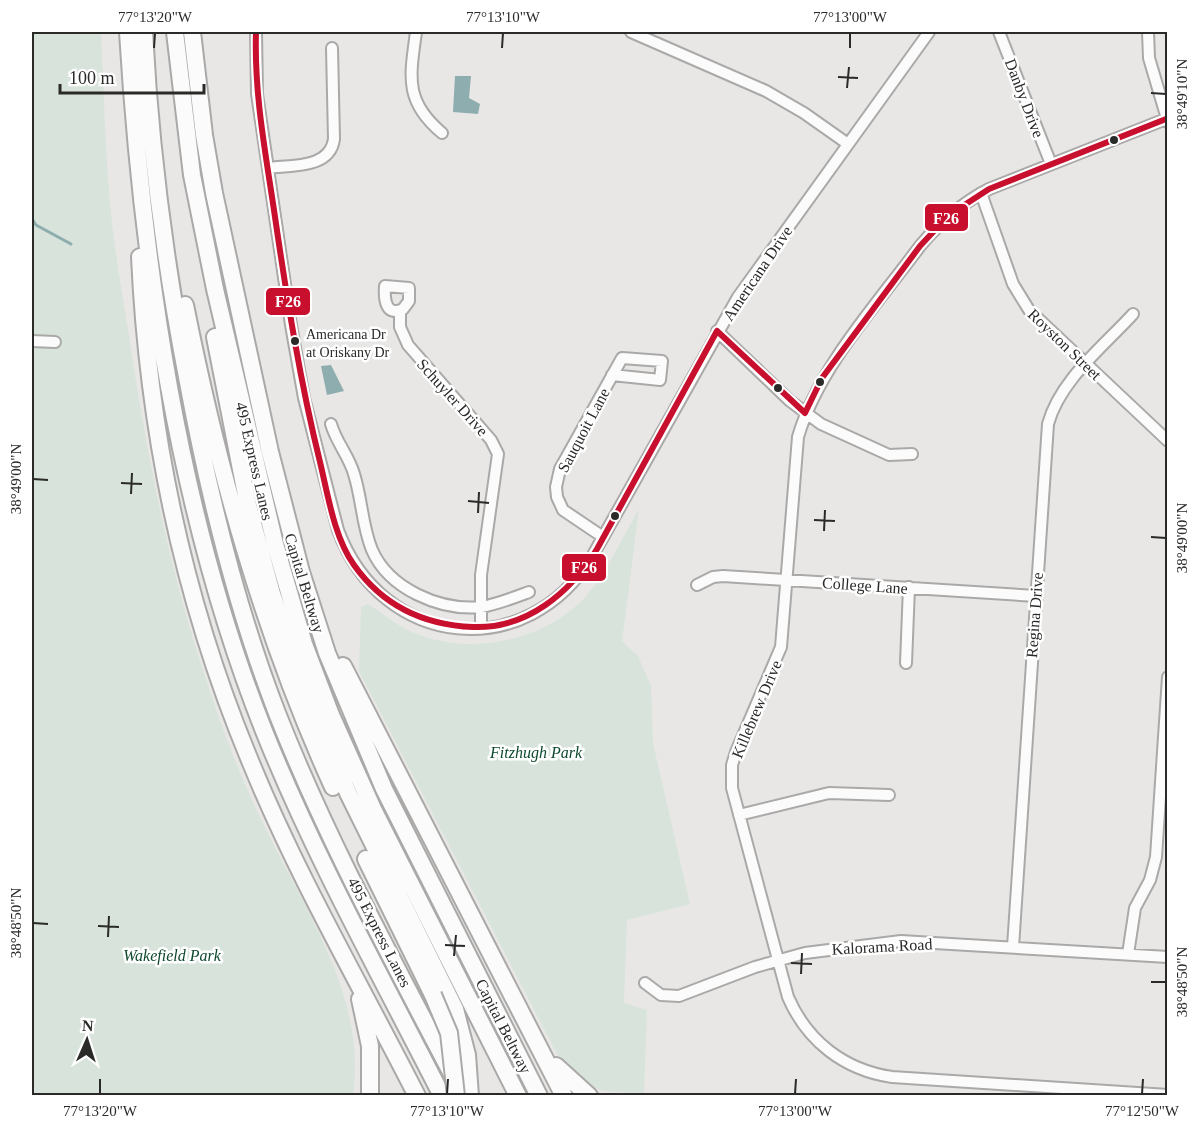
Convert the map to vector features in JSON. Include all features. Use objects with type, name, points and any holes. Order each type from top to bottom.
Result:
[{"type":"highway","points":[[128,32],[147,366],[164,471],[183,558],[206,639],[251,764],[332,932],[417,1095]]},
{"type":"highway","name":"495 Express Lanes","points":[[144,32],[149,115],[166,256],[191,402],[215,508],[245,622],[281,722],[313,798],[463,1095]]},
{"type":"highway","name":"495 Express Lanes","points":[[175,32],[192,176],[215,289],[272,534],[304,644],[361,782],[518,1095]]},
{"type":"highway","name":"Capital Beltway","points":[[192,32],[204,135],[214,193],[270,452],[301,573],[327,652],[384,789],[539,1095]]},
{"type":"highway","points":[[183,114],[198,246],[248,505],[272,594],[308,697],[348,793],[440,992],[449,1033],[456,1095]]},
{"type":"highway","points":[[149,115],[203,392],[232,503],[267,621],[314,745],[364,854],[463,1030],[470,1095]]},
{"type":"highway","points":[[134,136],[150,261],[174,405],[198,515],[227,626],[264,732],[294,801],[442,1095]]},
{"type":"highway","points":[[301,573],[362,704],[564,1095]]},
{"type":"highway","points":[[332,932],[355,986],[365,1017],[370,1046],[370,1095]]},
{"type":"highway","points":[[530,1028],[559,1070],[589,1095]]},
{"type":"street","name":"Americana Drive","points":[[256,32],[256,81],[304,398],[345,549],[363,579],[376,592],[404,612],[441,626],[481,628],[521,619],[552,602],[576,579],[603,537],[717,331],[753,275],[929,32]]},
{"type":"street","points":[[416,32],[411,75],[412,90],[423,116],[442,133]]},
{"type":"street","points":[[632,32],[766,91],[804,113],[848,144]]},
{"type":"street","name":"Danby Drive","points":[[999,32],[1051,164]]},
{"type":"street","points":[[1148,32],[1149,58],[1167,120]]},
{"type":"street","points":[[268,168],[317,161],[332,149],[334,139],[332,48]]},
{"type":"street","name":"Killebrew Drive","points":[[1167,120],[981,193],[949,215],[921,246],[822,378],[805,413],[796,455],[781,647],[732,765],[732,788],[788,997],[801,1022],[820,1044],[846,1063],[862,1070],[892,1077],[1006,1090],[1167,1095]]},
{"type":"street","name":"Royston Street","points":[[981,193],[1006,266],[1021,299],[1039,322],[1167,441]]},
{"type":"street","name":"Schuyler Drive","points":[[400,311],[400,327],[408,345],[491,440],[498,454],[481,575],[481,628]]},
{"type":"street","name":"Regina Drive","points":[[1014,947],[1048,424],[1058,398],[1133,314]]},
{"type":"street","points":[[717,331],[805,413],[889,454],[912,454]]},
{"type":"street","points":[[32,341],[55,342]]},
{"type":"street","name":"Sauquoit Lane","points":[[603,537],[563,510],[557,497],[556,487],[560,469],[612,375]]},
{"type":"street","points":[[331,424],[353,470],[365,528],[374,554],[382,567],[407,588],[425,598],[457,606],[481,607],[504,602],[529,592]]},
{"type":"street","name":"College Lane","points":[[697,585],[705,580],[723,576],[1036,596]]},
{"type":"street","points":[[906,663],[909,587]]},
{"type":"street","points":[[1128,954],[1131,921],[1150,880],[1156,857],[1167,676]]},
{"type":"street","points":[[739,815],[829,793],[889,795]]},
{"type":"street","name":"Kalorama Road","points":[[645,983],[661,995],[679,996],[777,960],[836,947],[901,941],[1167,957]]},
{"type":"green space","name":"Wakefield Park","points":[[32,32],[101,32],[110,203],[118,270],[142,417],[167,540],[200,661],[228,742],[262,821],[313,920],[341,987],[350,1022],[355,1058],[353,1095],[32,1095]]},
{"type":"green space","name":"Fitzhugh Park","points":[[639,509],[622,641],[638,656],[651,686],[653,743],[690,904],[627,920],[624,1003],[647,1010],[644,1093],[597,1089],[580,1079],[559,1058],[359,671],[361,607],[368,604],[402,627],[425,637],[449,642],[475,644],[500,641],[525,635],[548,625],[569,612],[594,587]]},
{"type":"water","points":[[455,76],[471,76],[469,98],[480,104],[478,114],[453,112]]},
{"type":"water","points":[[331,365],[344,391],[327,395],[321,366]]},
{"type":"waterway","points":[[32,219],[36,225],[71,244]]},
{"type":"transit line","name":"F26","points":[[256,32],[261,125],[284,278],[306,401],[329,502],[347,554],[365,579],[391,602],[406,611],[437,622],[473,627],[511,622],[529,615],[560,594],[574,580],[597,549],[717,331]]},
{"type":"transit line","name":"F26","points":[[805,413],[822,378],[920,246],[949,215],[989,189],[1166,119]]},
{"type":"transit line","name":"F26","points":[[717,331],[805,413]]},
{"type":"place","name":"Americana Dr at Oriskany Dr","points":[[295,341]]}]
